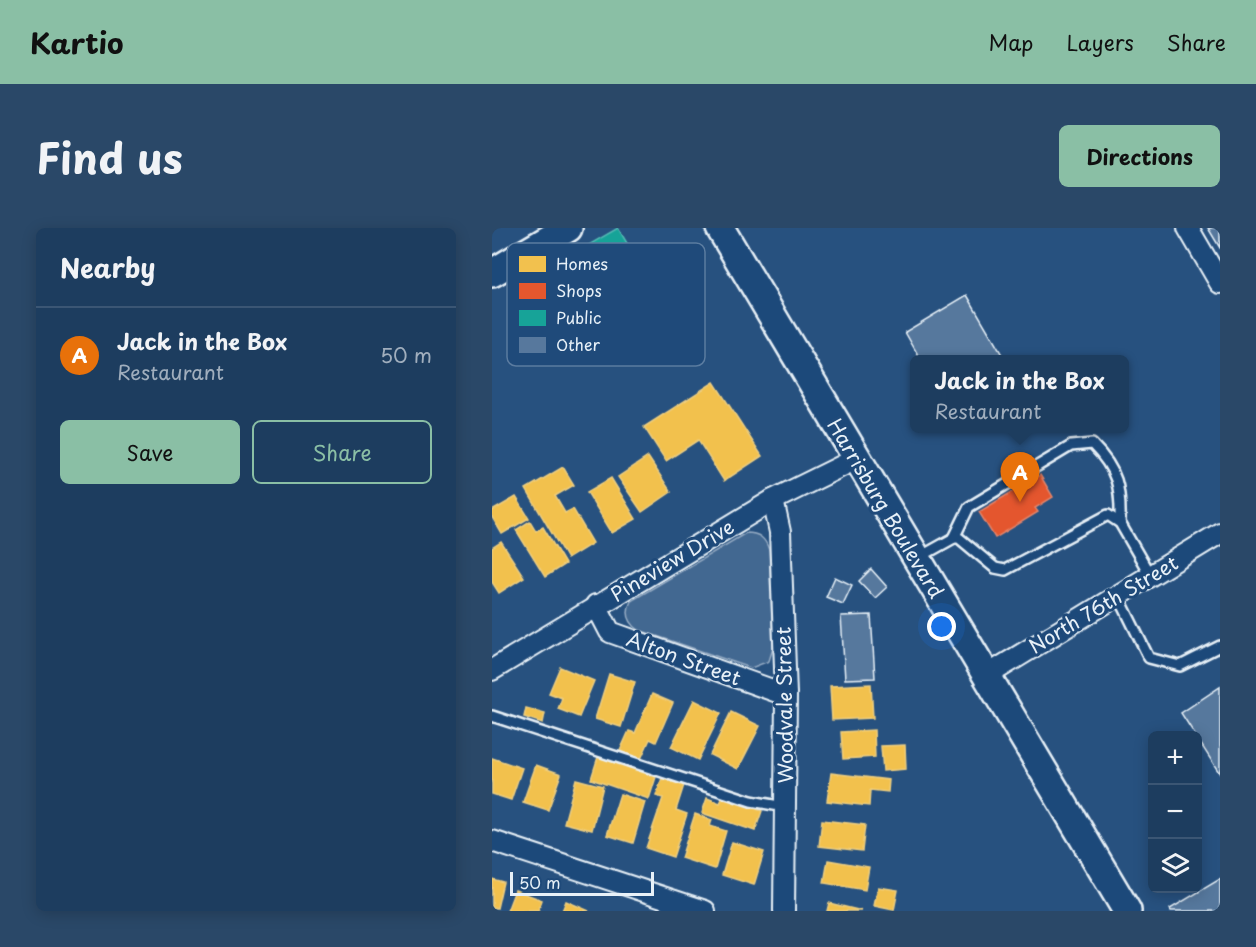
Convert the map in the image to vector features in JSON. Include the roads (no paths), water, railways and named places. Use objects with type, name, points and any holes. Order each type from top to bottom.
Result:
[{"type":"main road","points":[[543,243],[568,228]]},
{"type":"main road","name":"Harrisburg Boulevard","points":[[720,228],[1127,911]]},
{"type":"main road","points":[[492,273],[507,264]]},
{"type":"street","points":[[1188,228],[1220,283]]},
{"type":"street","name":"Pineview Drive","points":[[492,670],[773,500],[856,459]]},
{"type":"street","name":"Woodvale Street","points":[[773,500],[780,532],[786,695],[784,911]]},
{"type":"street","name":"North 76th Street","points":[[986,676],[1220,533]]},
{"type":"street","name":"Alton Street","points":[[596,605],[610,632],[786,695]]},
{"type":"street","points":[[492,841],[705,911]]},
{"type":"lane","points":[[916,559],[954,538],[969,507],[1071,446],[1081,443],[1092,444],[1116,476],[1121,495],[1120,523]]},
{"type":"lane","points":[[954,538],[965,543],[995,568],[1005,570],[1108,515],[1120,523],[1150,576]]},
{"type":"lane","points":[[1118,596],[1149,658],[1180,666],[1220,646]]},
{"type":"lane","points":[[492,716],[751,801],[785,807]]},
{"type":"place","name":"Jack in the Box","points":[[1020,502]]}]
